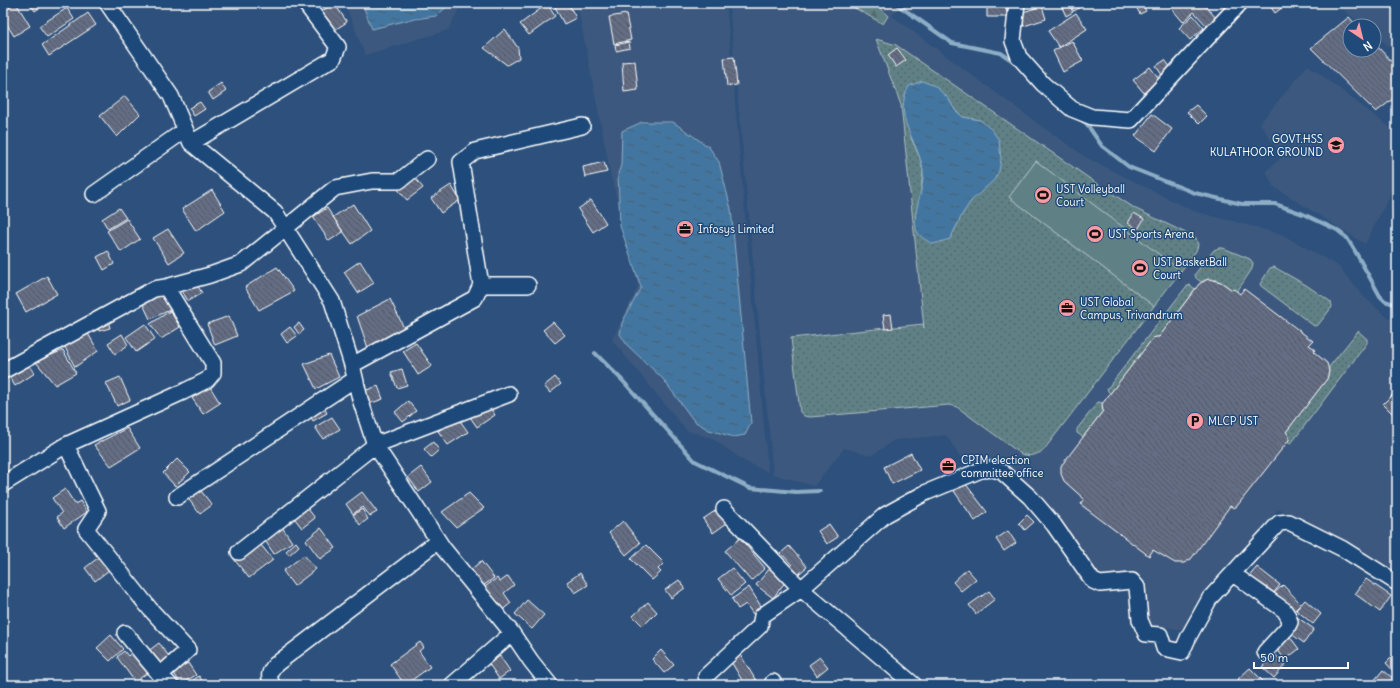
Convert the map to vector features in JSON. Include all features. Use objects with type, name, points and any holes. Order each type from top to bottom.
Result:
[{"type":"street","points":[[107,3],[170,96],[188,137],[275,212],[332,301],[354,372],[360,399],[375,445],[438,541],[512,633],[550,685]]},
{"type":"street","points":[[94,194],[188,137],[333,59],[338,47],[305,3]]},
{"type":"street","points":[[1017,3],[1013,41],[1019,57],[1042,84],[1072,109],[1092,117],[1132,120],[1232,5]]},
{"type":"street","points":[[176,497],[354,372],[475,298],[481,285],[461,162],[475,151],[582,126]]},
{"type":"street","points":[[3,371],[154,288],[166,287],[210,275],[241,264],[335,188],[372,181],[399,181],[426,158]]},
{"type":"street","points":[[481,285],[528,286]]},
{"type":"street","points":[[3,484],[66,445],[183,392],[207,380],[213,373],[213,363],[166,287]]},
{"type":"street","points":[[239,552],[375,445],[509,394]]},
{"type":"street","points":[[66,445],[98,511],[86,529],[150,608],[188,650],[165,680],[125,633]]},
{"type":"street","points":[[706,676],[760,626],[762,616],[801,589],[890,512],[925,492],[982,470],[993,469],[1002,472],[1030,497],[1054,525],[1093,581],[1100,584],[1132,581],[1137,587],[1140,620],[1146,634],[1160,635],[1164,648],[1182,652],[1210,598],[1279,523],[1289,522],[1343,549],[1397,583]]},
{"type":"street","points":[[724,510],[801,589],[914,685]]},
{"type":"street","points":[[272,685],[269,678],[270,671],[275,665],[438,541]]},
{"type":"street","points":[[1232,574],[1284,610],[1288,616],[1290,622],[1287,628],[1265,652]]},
{"type":"street","points":[[452,685],[512,633]]},
{"type":"shaded area","points":[[345,3],[462,3],[448,30],[365,55]]},
{"type":"shaded area","name":"Infosys Limited","points":[[577,3],[726,3],[768,472],[744,461],[712,438],[687,431],[612,340],[638,287],[610,171]]},
{"type":"shaded area","name":"UST Global Campus, Trivandrum","points":[[729,3],[902,3],[892,16],[1041,126],[1087,158],[1193,211],[1281,234],[1338,266],[1364,297],[1388,318],[1397,320],[1397,575],[1371,558],[1278,509],[1260,531],[1203,591],[1184,630],[1145,624],[1143,576],[1099,579],[997,464],[966,465],[946,435],[894,440],[871,456],[844,448],[814,486],[773,474]]},
{"type":"shaded area","points":[[1347,3],[1397,3],[1397,53],[1382,41],[1382,18],[1354,18],[1341,8]]},
{"type":"shaded area","name":"GOVT.HSS KULATHOOR GROUND","points":[[1308,65],[1397,133],[1397,181],[1365,244],[1273,186],[1266,171],[1282,157],[1260,123]]},
{"type":"green space","points":[[846,3],[876,3],[888,16],[883,24]]},
{"type":"green space","points":[[876,39],[896,45],[1136,209],[1196,238],[1198,245],[1196,251],[1181,271],[1036,161],[1009,197],[1154,306],[1043,451],[1037,454],[1021,454],[957,407],[949,405],[810,417],[804,416],[800,412],[791,338],[923,324],[924,328],[901,105]],"holes":[[[921,81],[935,87],[948,98],[955,110],[963,117],[980,120],[999,171],[968,204],[950,239],[915,217],[920,199],[923,172],[920,158],[911,138]]]},
{"type":"green space","name":"UST Sports Arena","points":[[1036,161],[1181,271],[1154,306],[1009,197]]},
{"type":"green space","points":[[1223,248],[1250,259],[1253,263],[1252,269],[1236,293],[1224,284],[1215,280],[1211,279],[1201,282],[1196,278],[1195,274],[1214,250]]},
{"type":"green space","points":[[1274,267],[1306,285],[1331,302],[1332,307],[1318,325],[1314,326],[1261,286],[1260,284],[1270,268]]},
{"type":"green space","points":[[1190,285],[1195,289],[1159,337],[1153,338],[1110,394],[1107,389],[1186,287]]},
{"type":"green space","points":[[1358,331],[1367,339],[1367,343],[1290,443],[1287,441],[1289,436],[1286,432],[1327,379],[1329,367]]},
{"type":"green space","points":[[1098,402],[1103,403],[1103,411],[1083,437],[1077,433],[1077,429]]},
{"type":"water","points":[[362,3],[450,3],[436,16],[408,20],[372,29]]},
{"type":"water","points":[[922,81],[935,86],[948,98],[955,110],[963,117],[980,120],[991,129],[999,140],[1001,159],[999,171],[994,180],[971,201],[950,239],[933,244],[920,236],[916,228],[915,222],[923,170],[908,128],[903,108],[909,86]]},
{"type":"water","points":[[642,122],[673,122],[709,147],[719,162],[731,209],[751,423],[745,435],[734,437],[709,430],[694,421],[663,379],[627,345],[620,334],[622,323],[641,287],[620,226],[618,174],[621,165],[622,131]]},
{"type":"building","points":[[16,3],[30,26],[14,36],[3,18],[3,11]]},
{"type":"building","points":[[29,3],[46,3],[35,11]]},
{"type":"building","points":[[334,3],[347,22],[333,31],[321,12]]},
{"type":"building","points":[[558,3],[568,3],[576,18],[564,24],[554,5]]},
{"type":"building","points":[[987,3],[1006,3],[1007,17],[987,17]]},
{"type":"building","points":[[1060,3],[1068,3],[1073,12],[1066,16]]},
{"type":"building","points":[[1069,3],[1076,3],[1079,8],[1074,11]]},
{"type":"building","points":[[1134,3],[1142,3],[1146,11],[1140,14]]},
{"type":"building","points":[[1203,3],[1216,18],[1207,26],[1194,12],[1183,22],[1168,4]]},
{"type":"building","points":[[1268,3],[1286,3],[1287,4],[1275,13]]},
{"type":"building","points":[[547,4],[555,16],[529,35],[520,24]]},
{"type":"building","points":[[1042,6],[1046,19],[1024,26],[1020,13]]},
{"type":"building","points":[[67,8],[74,19],[47,37],[39,26]]},
{"type":"building","points":[[88,13],[96,25],[49,56],[42,45]]},
{"type":"building","points":[[1076,13],[1087,29],[1059,47],[1048,31]]},
{"type":"building","points":[[626,14],[631,40],[614,44],[609,17]]},
{"type":"building","points":[[1193,15],[1204,28],[1190,40],[1179,28]]},
{"type":"building","points":[[1342,23],[1342,58],[1382,58],[1382,51],[1397,67],[1397,96],[1376,112],[1311,48]]},
{"type":"building","points":[[505,29],[518,48],[519,58],[507,65],[484,48]]},
{"type":"building","points":[[1072,41],[1083,61],[1063,72],[1053,51]]},
{"type":"building","points":[[629,42],[630,48],[616,51],[615,45]]},
{"type":"building","points":[[897,48],[906,60],[896,67],[888,55]]},
{"type":"building","points":[[734,57],[737,85],[727,86],[724,58]]},
{"type":"building","points":[[1165,60],[1171,68],[1162,75],[1156,66]]},
{"type":"building","points":[[635,61],[638,90],[624,92],[622,62]]},
{"type":"building","points":[[1150,67],[1160,80],[1144,93],[1133,80]]},
{"type":"building","points":[[221,83],[226,91],[213,100],[208,92]]},
{"type":"building","points":[[125,96],[140,114],[117,137],[100,116]]},
{"type":"building","points":[[200,102],[205,109],[194,116],[189,108]]},
{"type":"building","points":[[1196,105],[1207,116],[1199,124],[1187,112]]},
{"type":"building","points":[[1152,114],[1172,129],[1156,151],[1135,136]]},
{"type":"building","points":[[604,162],[607,172],[585,177],[583,167]]},
{"type":"building","points":[[411,173],[423,188],[407,200],[395,186]]},
{"type":"building","points":[[451,185],[460,200],[441,213],[431,198]]},
{"type":"building","points":[[212,190],[225,211],[196,231],[182,209]]},
{"type":"building","points":[[591,200],[606,223],[593,232],[578,209]]},
{"type":"building","points":[[353,204],[370,231],[352,244],[333,217]]},
{"type":"building","points":[[119,208],[126,218],[108,229],[102,219]]},
{"type":"building","points":[[327,208],[343,232],[329,241],[313,217]]},
{"type":"building","points":[[1134,213],[1144,219],[1138,229],[1128,223]]},
{"type":"building","points":[[127,219],[140,239],[121,252],[107,231]]},
{"type":"building","points":[[168,229],[184,253],[169,263],[153,238]]},
{"type":"building","points":[[108,251],[114,264],[104,270],[97,257]]},
{"type":"building","points":[[360,261],[374,283],[358,293],[344,272]]},
{"type":"building","points":[[277,267],[294,291],[259,310],[245,287]]},
{"type":"building","points":[[47,276],[57,294],[26,312],[16,294]]},
{"type":"building","name":"MLCP UST","points":[[1208,279],[1221,282],[1240,294],[1244,289],[1313,341],[1309,345],[1315,349],[1314,352],[1327,363],[1329,371],[1327,379],[1286,432],[1289,436],[1289,440],[1237,506],[1234,508],[1230,506],[1191,559],[1184,563],[1175,563],[1153,550],[1149,556],[1080,504],[1084,499],[1064,481],[1061,474],[1061,466],[1103,411],[1102,404],[1153,338],[1159,337],[1199,284]]},
{"type":"building","points":[[196,283],[202,293],[188,301],[182,291]]},
{"type":"building","points":[[161,293],[170,310],[150,319],[142,302]]},
{"type":"building","points":[[390,299],[405,330],[368,348],[357,316]]},
{"type":"building","points":[[170,311],[180,327],[161,339],[150,324]]},
{"type":"building","points":[[891,314],[893,328],[885,329],[883,315]]},
{"type":"building","points":[[229,316],[237,336],[215,345],[207,324]]},
{"type":"building","points":[[107,317],[110,328],[99,331],[96,320]]},
{"type":"building","points":[[553,322],[565,335],[555,343],[543,330]]},
{"type":"building","points":[[299,323],[304,330],[299,334],[294,327]]},
{"type":"building","points":[[145,324],[155,339],[136,352],[126,337]]},
{"type":"building","points":[[290,327],[297,336],[287,343],[281,334]]},
{"type":"building","points":[[86,330],[98,351],[75,367],[63,343]]},
{"type":"building","points":[[122,334],[128,345],[115,354],[108,343]]},
{"type":"building","points":[[416,343],[432,366],[418,375],[403,351]]},
{"type":"building","points":[[63,350],[76,373],[55,385],[36,362]]},
{"type":"building","points":[[329,355],[339,377],[316,389],[304,364]]},
{"type":"building","points":[[26,360],[35,373],[15,386],[7,373]]},
{"type":"building","points":[[402,369],[407,385],[397,388],[391,372]]},
{"type":"building","points":[[120,377],[130,400],[117,406],[106,383]]},
{"type":"building","points":[[555,377],[561,384],[550,393],[544,386]]},
{"type":"building","points":[[378,386],[383,399],[366,405],[361,392]]},
{"type":"building","points":[[210,387],[220,403],[203,414],[192,398]]},
{"type":"building","points":[[1393,394],[1397,398],[1397,418],[1383,404]]},
{"type":"building","points":[[408,401],[416,411],[403,422],[395,412]]},
{"type":"building","points":[[486,401],[495,415],[477,427],[468,414]]},
{"type":"building","points":[[323,406],[327,413],[313,421],[309,413]]},
{"type":"building","points":[[332,417],[340,429],[323,439],[315,427]]},
{"type":"building","points":[[458,418],[468,432],[448,445],[438,431]]},
{"type":"building","points":[[127,428],[140,448],[111,466],[94,445]]},
{"type":"building","points":[[433,442],[439,450],[431,457],[424,449]]},
{"type":"building","points":[[911,453],[920,470],[892,484],[884,467]]},
{"type":"building","points":[[177,459],[190,472],[175,486],[163,473]]},
{"type":"building","points":[[421,467],[432,482],[419,492],[408,477]]},
{"type":"building","points":[[965,483],[987,512],[975,521],[954,491]]},
{"type":"building","points":[[198,487],[212,505],[200,514],[186,496]]},
{"type":"building","points":[[65,489],[75,504],[80,501],[87,512],[64,528],[57,517],[62,513],[52,498]]},
{"type":"building","points":[[362,492],[377,512],[370,516],[363,507],[353,514],[346,504]]},
{"type":"building","points":[[469,493],[484,508],[456,527],[442,512]]},
{"type":"building","points":[[301,500],[315,518],[302,528],[288,510]]},
{"type":"building","points":[[362,509],[368,519],[360,525],[353,515]]},
{"type":"building","points":[[718,509],[727,523],[713,533],[703,519]]},
{"type":"building","points":[[1027,515],[1034,522],[1025,530],[1019,523]]},
{"type":"building","points":[[276,518],[292,542],[274,554],[258,530]]},
{"type":"building","points":[[623,521],[640,543],[626,555],[609,533]]},
{"type":"building","points":[[829,524],[838,537],[827,544],[818,531]]},
{"type":"building","points":[[321,528],[336,548],[320,559],[306,540]]},
{"type":"building","points":[[1008,531],[1016,543],[1004,551],[996,539]]},
{"type":"building","points":[[740,538],[765,568],[751,581],[725,551]]},
{"type":"building","points":[[257,540],[273,560],[249,578],[233,558]]},
{"type":"building","points":[[296,542],[299,546],[289,555],[286,551]]},
{"type":"building","points":[[646,545],[664,563],[658,569],[661,572],[652,580],[631,559]]},
{"type":"building","points":[[789,546],[807,567],[794,578],[786,570],[792,565],[781,553]]},
{"type":"building","points":[[304,555],[316,569],[294,586],[283,571]]},
{"type":"building","points":[[99,557],[109,570],[95,581],[85,568]]},
{"type":"building","points":[[481,561],[494,578],[480,588],[468,572]]},
{"type":"building","points":[[1257,567],[1280,585],[1268,600],[1245,581]]},
{"type":"building","points":[[732,568],[745,584],[731,595],[718,579]]},
{"type":"building","points":[[770,568],[786,581],[773,598],[756,585]]},
{"type":"building","points":[[967,569],[976,579],[961,591],[953,582]]},
{"type":"building","points":[[580,573],[588,585],[575,593],[567,582]]},
{"type":"building","points":[[508,576],[514,585],[504,593],[511,603],[500,612],[482,589],[497,578],[500,582]]},
{"type":"building","points":[[1366,579],[1391,596],[1380,612],[1355,594]]},
{"type":"building","points":[[679,580],[685,588],[671,598],[665,590]]},
{"type":"building","points":[[1283,585],[1301,604],[1288,617],[1269,598]]},
{"type":"building","points":[[749,587],[762,608],[753,614],[746,604],[738,609],[732,599]]},
{"type":"building","points":[[989,591],[995,599],[976,614],[969,605]]},
{"type":"building","points":[[527,600],[544,615],[532,629],[515,614]]},
{"type":"building","points":[[1305,600],[1321,614],[1313,624],[1296,610]]},
{"type":"building","points":[[648,602],[657,612],[643,626],[633,616]]},
{"type":"building","points":[[1297,617],[1314,629],[1304,643],[1287,631]]},
{"type":"building","points":[[1287,633],[1299,649],[1285,660],[1273,643]]},
{"type":"building","points":[[111,635],[123,649],[110,661],[97,648]]},
{"type":"building","points":[[420,642],[424,647],[419,651],[430,667],[405,685],[390,664]]},
{"type":"building","points":[[159,643],[171,659],[159,668],[147,652]]},
{"type":"building","points":[[136,649],[151,670],[135,682],[117,657],[124,651],[128,656]]},
{"type":"building","points":[[661,650],[674,665],[664,673],[652,659]]},
{"type":"building","points":[[740,654],[758,684],[745,685],[730,660]]},
{"type":"building","points":[[1274,654],[1286,664],[1274,678],[1262,667]]},
{"type":"building","points":[[1395,654],[1397,656],[1397,675],[1386,663]]},
{"type":"building","points":[[500,656],[510,671],[499,679],[489,664]]},
{"type":"building","points":[[820,657],[828,667],[817,676],[809,665]]},
{"type":"building","points":[[188,663],[196,675],[181,684],[173,672]]},
{"type":"building","points":[[1250,668],[1264,682],[1261,685],[1244,685],[1238,679]]},
{"type":"building","points":[[1383,670],[1395,680],[1391,685],[1377,685],[1373,682]]},
{"type":"building","points":[[199,676],[205,685],[186,685]]},
{"type":"waterway","points":[[895,3],[952,43],[1001,53],[1016,63]]},
{"type":"waterway","points":[[1081,120],[1086,123],[1102,146],[1129,167],[1195,193],[1242,204],[1275,204],[1303,214],[1337,230],[1347,238],[1380,296],[1385,301],[1397,305]]},
{"type":"waterway","points":[[595,353],[622,380],[695,461],[750,488],[796,492],[820,491]]},
{"type":"place","name":"GOVT.HSS KULATHOOR GROUND","points":[[1336,145]]},
{"type":"place","name":"UST Volleyball Court","points":[[1043,195]]},
{"type":"place","name":"Infosys Limited","points":[[685,229]]},
{"type":"place","name":"UST Sports Arena","points":[[1095,234]]},
{"type":"place","name":"UST BasketBall Court","points":[[1140,268]]},
{"type":"place","name":"UST Global Campus, Trivandrum","points":[[1067,308]]},
{"type":"place","name":"MLCP UST","points":[[1195,421]]},
{"type":"place","name":"CPIM election committee office","points":[[948,466]]}]
